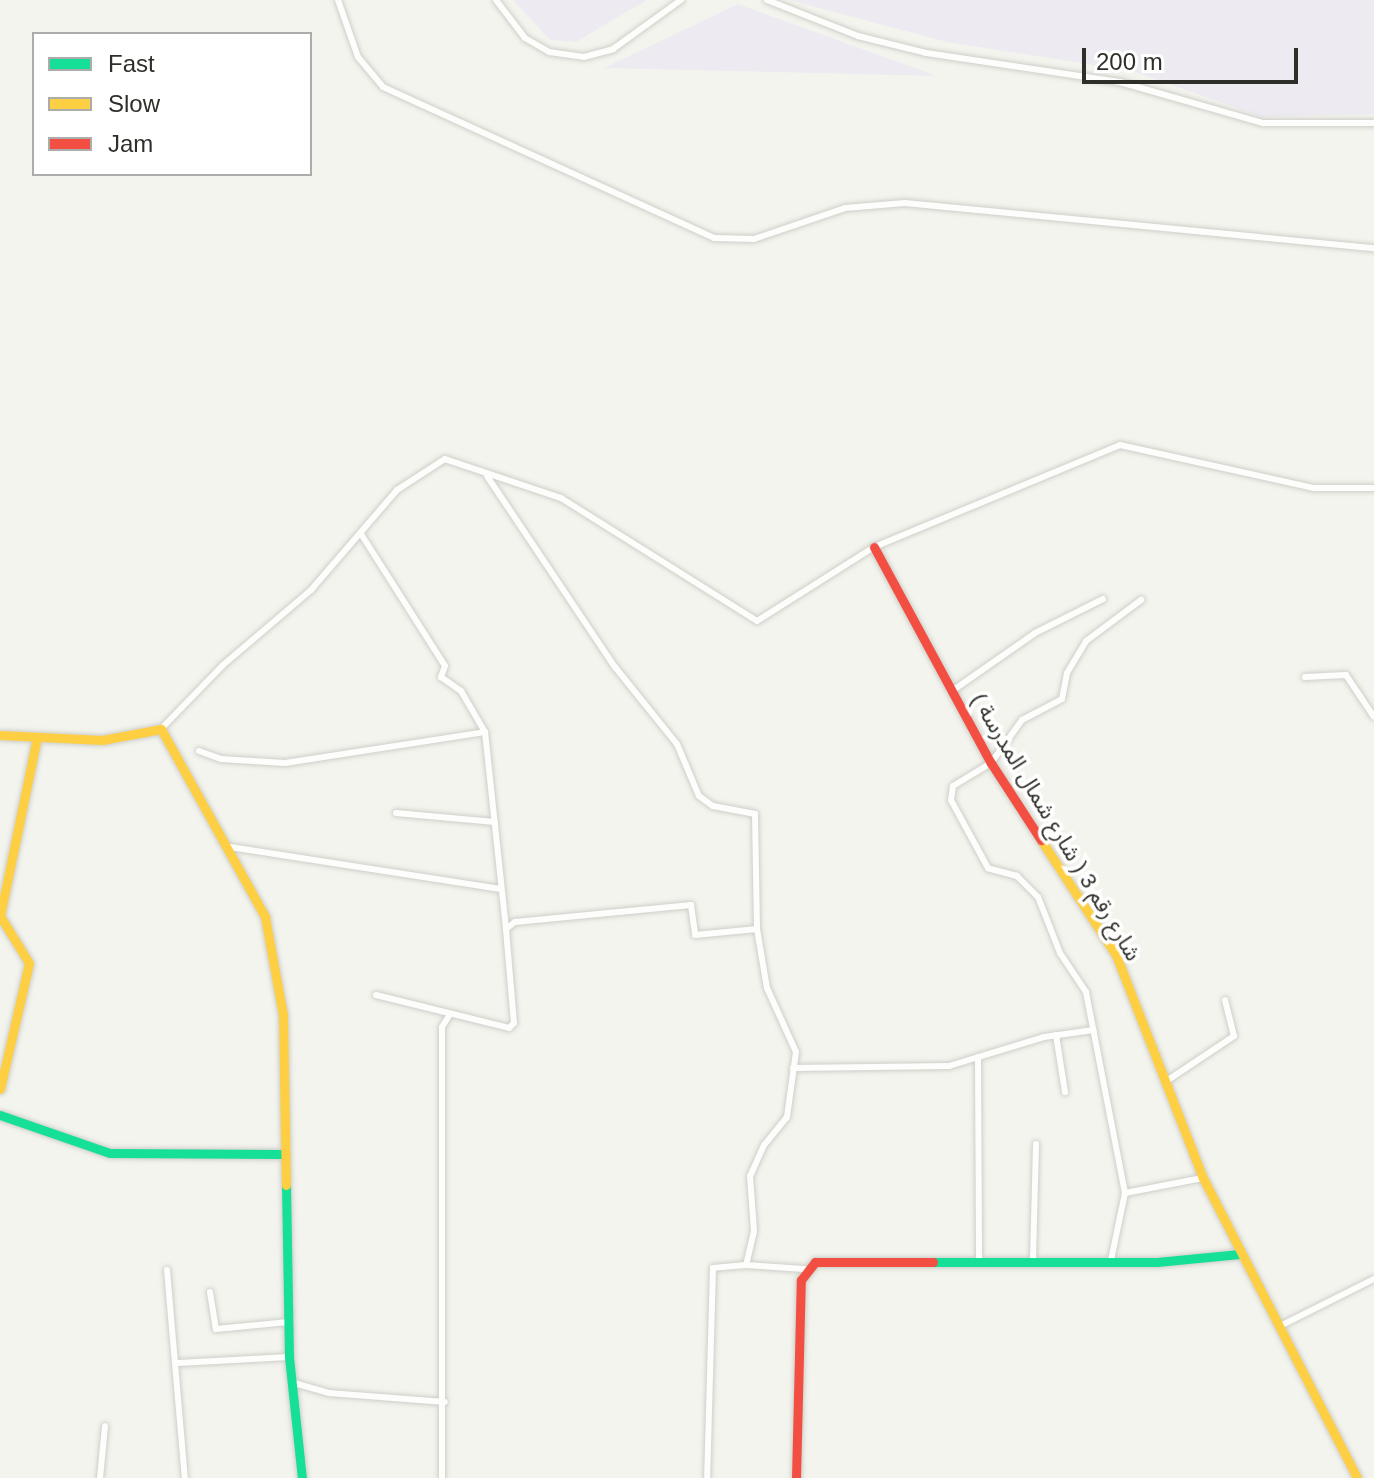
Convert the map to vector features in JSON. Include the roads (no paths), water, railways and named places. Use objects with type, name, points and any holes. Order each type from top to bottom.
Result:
[{"type":"street","points":[[338,0],[358,57],[383,87],[714,238],[754,239],[845,208],[905,203],[1374,248]]},
{"type":"street","points":[[496,0],[525,38],[556,54],[584,57],[613,49],[681,0]]},
{"type":"street","points":[[767,0],[912,50],[1120,82],[1263,123],[1374,123]]},
{"type":"street","points":[[0,735],[102,740],[161,729],[223,665],[311,590],[404,484],[445,459],[487,476],[561,498],[757,621],[874,547],[1120,445],[1314,488],[1374,488]]},
{"type":"street","points":[[487,476],[615,667],[677,744],[699,796],[713,806],[755,814],[757,929],[767,988],[795,1041],[787,1117],[764,1145],[750,1176],[754,1231],[746,1265]]},
{"type":"street","points":[[361,534],[445,666],[441,677],[461,691],[485,732],[514,1023],[449,1016],[376,995]]},
{"type":"street","name":"شارع رقم 3 ( شارع شمال المدرسة )","points":[[874,547],[991,763],[1116,955],[1203,1178],[1357,1478]]},
{"type":"street","points":[[952,691],[1035,633],[1103,599]]},
{"type":"street","points":[[1111,1260],[1125,1193],[1086,992],[1060,953],[1038,897],[1017,876],[988,868],[951,800],[953,786],[991,763],[1022,720],[1062,699],[1067,673],[1086,641],[1141,600]]},
{"type":"street","points":[[1305,677],[1346,675],[1374,717]]},
{"type":"street","points":[[161,729],[230,847],[265,917],[279,978],[289,1357],[302,1478]]},
{"type":"street","points":[[199,751],[221,759],[285,763],[485,732]]},
{"type":"street","points":[[0,1089],[29,963],[2,928],[0,916],[37,738]]},
{"type":"street","points":[[396,813],[495,822]]},
{"type":"street","points":[[230,847],[501,889]]},
{"type":"street","points":[[506,929],[515,922],[691,905],[695,935],[757,929]]},
{"type":"street","points":[[1165,1082],[1234,1036],[1225,1000]]},
{"type":"street","points":[[442,1478],[445,1402],[441,1087],[442,1027],[449,1016]]},
{"type":"street","points":[[793,1068],[899,1063],[925,1068],[1056,1035],[1094,1030]]},
{"type":"street","points":[[1056,1035],[1065,1092]]},
{"type":"street","points":[[978,1057],[979,1258]]},
{"type":"street","points":[[0,1115],[110,1153],[282,1154]]},
{"type":"street","points":[[1033,1259],[1036,1144]]},
{"type":"street","points":[[1125,1193],[1203,1178]]},
{"type":"street","points":[[707,1478],[713,1268],[746,1265],[804,1269],[815,1262],[979,1258],[1111,1260],[1240,1254]]},
{"type":"street","points":[[796,1478],[804,1269]]},
{"type":"street","points":[[167,1270],[178,1363],[185,1478]]},
{"type":"street","points":[[1280,1326],[1374,1279]]},
{"type":"street","points":[[210,1292],[216,1329],[289,1322]]},
{"type":"street","points":[[178,1363],[289,1357]]},
{"type":"street","points":[[294,1383],[329,1393],[445,1402]]},
{"type":"street","points":[[100,1478],[105,1426]]}]
